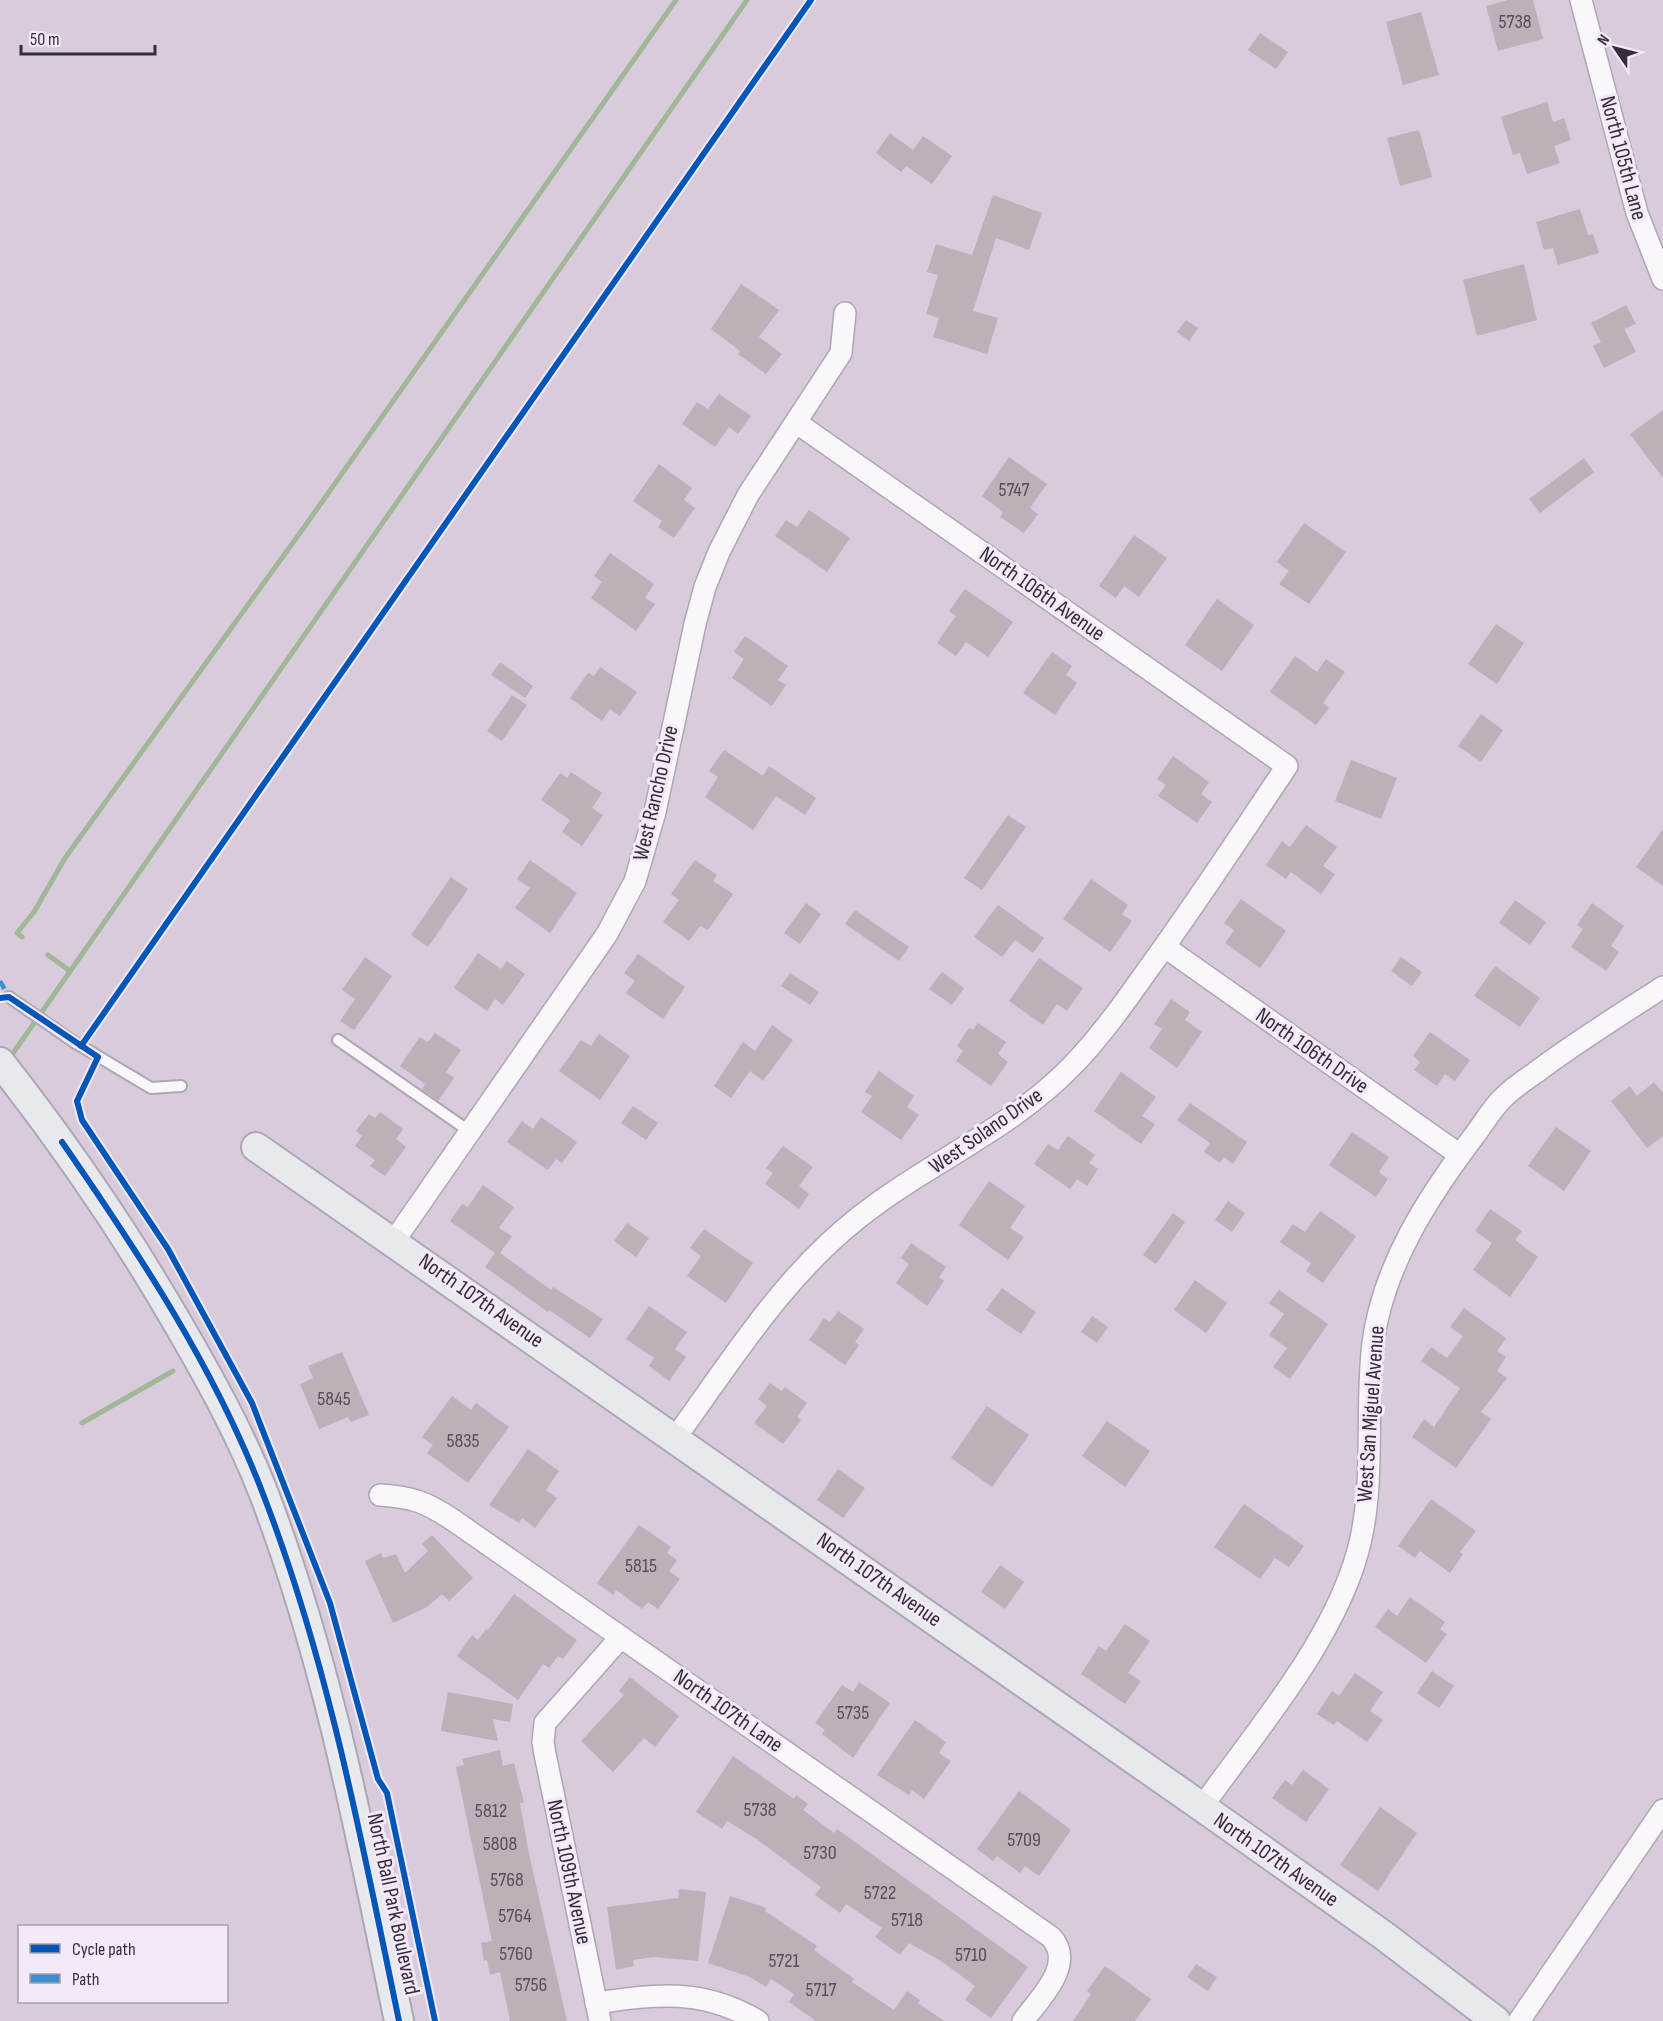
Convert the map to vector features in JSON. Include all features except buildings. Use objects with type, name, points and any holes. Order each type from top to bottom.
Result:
[{"type":"street","name":"North 105th Lane","points":[[1581,0],[1637,213],[1663,279]]},
{"type":"street","name":"West Rancho Drive","points":[[394,1241],[607,934],[635,881],[655,812],[705,587],[719,552],[748,495],[841,353],[845,313]]},
{"type":"street","name":"North 106th Avenue","points":[[797,423],[1287,766]]},
{"type":"street","name":"West Solano Drive","points":[[676,1437],[768,1309],[807,1263],[860,1216],[984,1137],[1037,1098],[1094,1042],[1165,947],[1287,766]]},
{"type":"street","name":"North 106th Drive","points":[[1165,947],[1460,1155]]},
{"type":"street","name":"West San Miguel Avenue","points":[[1202,1807],[1321,1636],[1353,1566],[1362,1535],[1368,1493],[1370,1374],[1377,1318],[1384,1290],[1416,1224],[1460,1155],[1503,1097],[1563,1052],[1663,987]]},
{"type":"street","name":"North Ball Park Boulevard","points":[[0,1062],[53,1130],[156,1287],[212,1383],[263,1493],[312,1637],[331,1707],[399,2021]]},
{"type":"street","name":"North 107th Avenue","points":[[256,1147],[676,1437],[1202,1807],[1383,1935],[1496,2021]]},
{"type":"street","name":"North 107th Lane","points":[[380,1495],[411,1497],[427,1503],[1051,1937],[1058,1944],[1060,1954],[1058,1971],[1023,2021]]},
{"type":"street","name":"North 109th Avenue","points":[[598,2012],[543,1742],[545,1724],[586,1680],[621,1637]]},
{"type":"street","points":[[1519,2021],[1663,1810]]},
{"type":"street","points":[[598,2012],[651,1995],[689,1996],[725,2005],[758,2021]]},
{"type":"lane","points":[[9,997],[77,1044],[151,1088],[181,1086]]},
{"type":"lane","points":[[338,1040],[469,1131]]},
{"type":"path","points":[[77,1044],[811,0]]},
{"type":"waterway","points":[[22,937],[17,933],[34,912],[65,858],[305,526],[676,0]]},
{"type":"waterway","points":[[9,1059],[747,0]]},
{"type":"waterway","points":[[48,955],[70,971]]},
{"type":"waterway","points":[[82,1423],[173,1371]]},
{"type":"marked path","points":[[0,981],[9,997]]},
{"type":"cycle path","points":[[81,1046],[811,0]]},
{"type":"cycle path","points":[[0,998],[9,997],[98,1057],[77,1101],[82,1120],[168,1249],[252,1403],[330,1603],[378,1779],[387,1793],[435,2021]]},
{"type":"cycle path","points":[[62,1142],[119,1226],[173,1312],[222,1401],[263,1494],[307,1623],[342,1754],[399,2021]]}]
